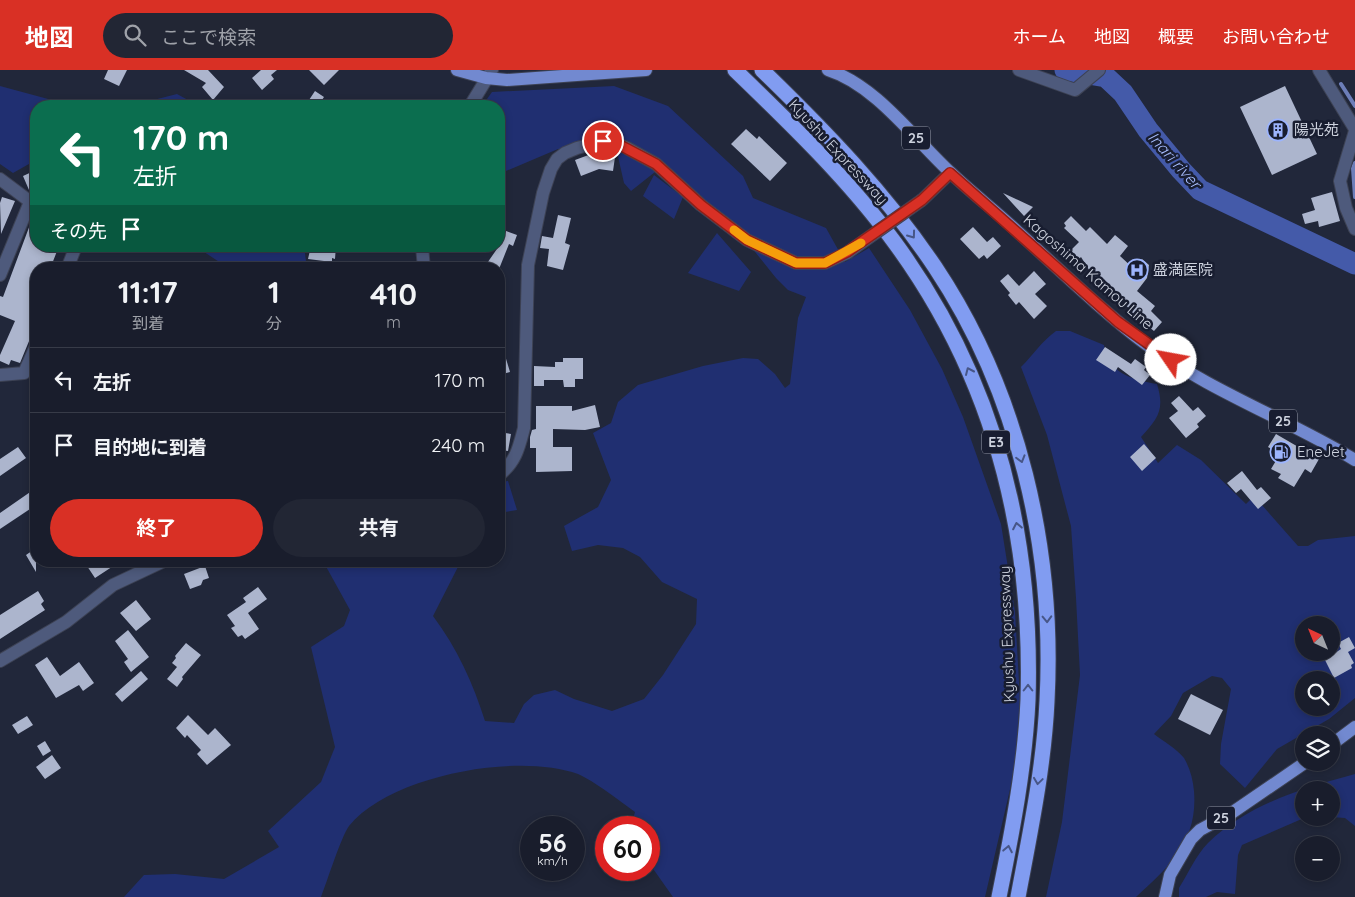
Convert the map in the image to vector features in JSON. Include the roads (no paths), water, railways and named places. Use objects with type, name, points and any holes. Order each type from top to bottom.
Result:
[{"type":"highway","name":"Kyushu Expressway","points":[[734,70],[860,198],[895,244],[940,314],[962,354],[992,429],[1008,486],[1022,553],[1028,644],[1028,702],[1021,765],[999,897]]},
{"type":"highway","name":"Kyushu Expressway","points":[[762,70],[874,186],[915,238],[962,313],[994,381],[1011,424],[1032,501],[1041,550],[1048,644],[1047,702],[1042,750],[1018,897]]},
{"type":"main road","points":[[457,70],[489,74],[507,80],[646,70]]},
{"type":"main road","name":"Kagoshima Kamou Line","points":[[828,70],[853,82],[870,95],[950,173],[1118,322],[1148,345],[1209,384],[1329,444],[1355,460]]},
{"type":"main road","points":[[1340,738],[1355,727]]},
{"type":"main road","name":"25","points":[[1165,897],[1170,874],[1191,840],[1200,830],[1233,812],[1295,770]]},
{"type":"street","points":[[1019,70],[1075,90],[1099,70]]},
{"type":"street","points":[[1319,70],[1355,130],[1340,181],[1346,208],[1355,229]]},
{"type":"street","points":[[474,100],[489,74]]},
{"type":"street","points":[[505,471],[509,468],[518,452],[524,428],[528,265],[543,193],[551,169],[557,159],[565,153],[603,141],[627,148],[656,164],[701,205],[747,240],[796,263],[825,263],[847,252],[922,200],[950,173]]},
{"type":"street","points":[[0,179],[30,202]]},
{"type":"street","points":[[0,275],[30,210]]},
{"type":"street","points":[[0,375],[24,373],[30,360]]},
{"type":"street","points":[[0,660],[59,626],[113,585],[151,567]]},
{"type":"waterway","name":"Inari river","points":[[1065,70],[1106,77],[1123,93],[1148,130],[1200,190],[1355,264]]},
{"type":"waterway","points":[[1341,84],[1355,106]]},
{"type":"waterway","points":[[1355,163],[1353,168],[1355,197]]},
{"type":"place","name":"陽光苑","points":[[1278,130]]},
{"type":"place","name":"盛満医院","points":[[1137,270]]},
{"type":"place","name":"EneJet","points":[[1281,452]]}]
